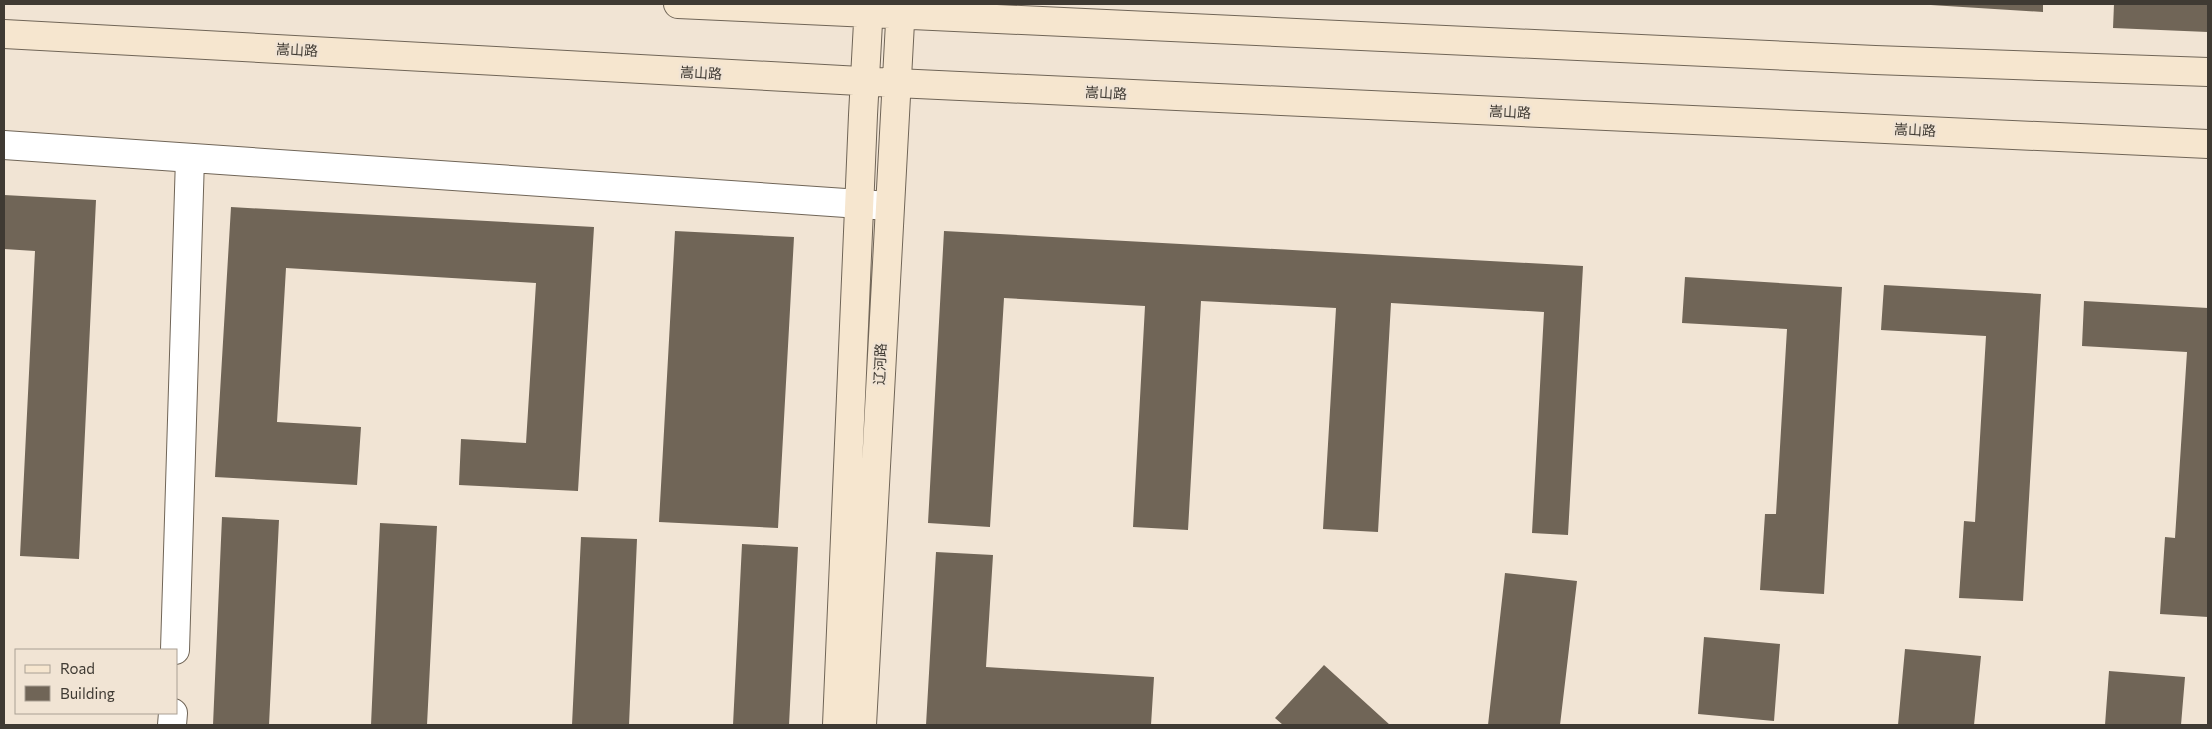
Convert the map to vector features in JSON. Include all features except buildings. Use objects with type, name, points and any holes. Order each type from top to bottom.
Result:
[{"type":"main road","points":[[678,4],[900,9],[1875,60],[2208,72]]},
{"type":"main road","name":"辽河路","points":[[837,725],[869,8]]},
{"type":"main road","name":"辽河路","points":[[862,725],[900,9]]},
{"type":"main road","name":"嵩山路","points":[[4,34],[896,84],[2208,144]]},
{"type":"street","points":[[4,145],[889,206]]},
{"type":"street","points":[[175,649],[190,158]]}]
